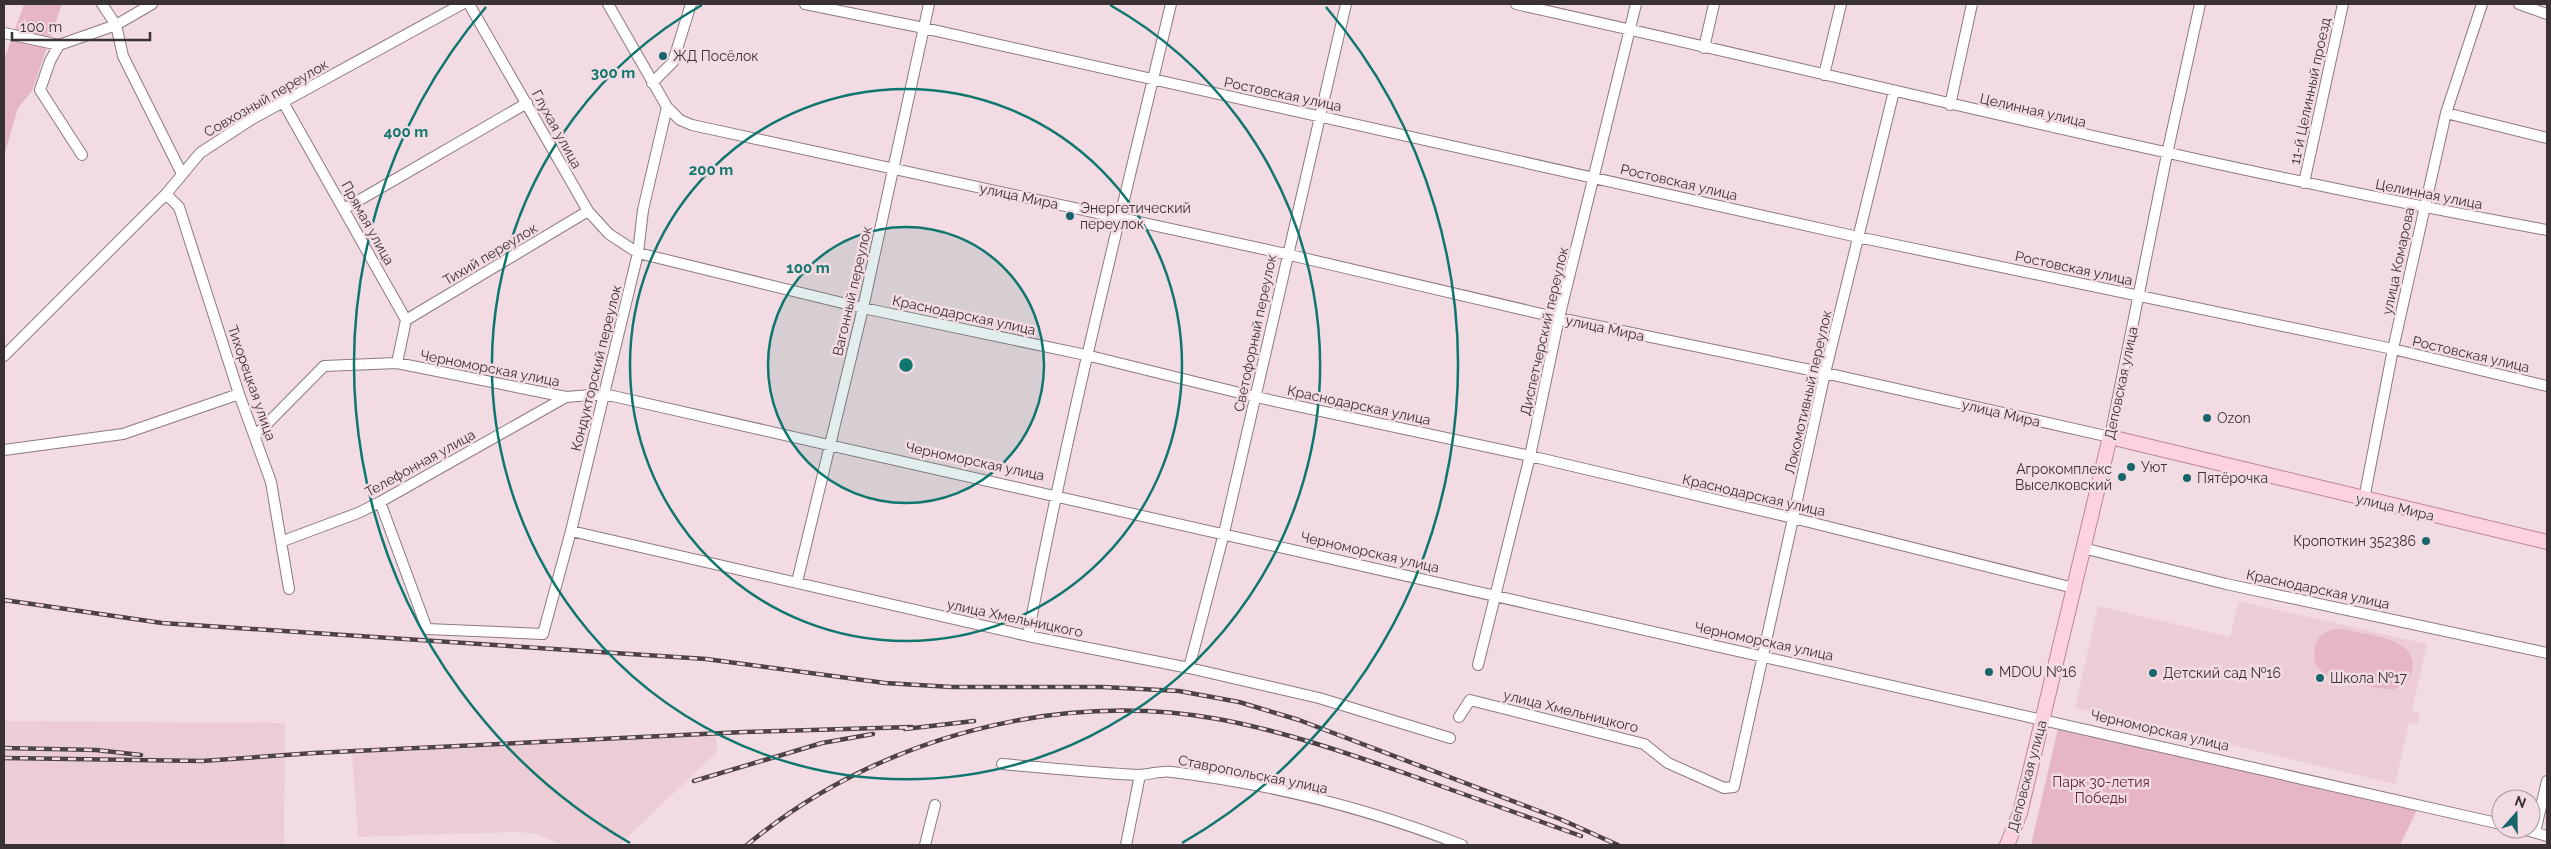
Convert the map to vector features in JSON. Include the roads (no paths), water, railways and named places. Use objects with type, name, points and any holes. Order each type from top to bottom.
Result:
[{"type":"main road","name":"улица Мира","points":[[2110,437],[2364,500],[2547,542]]},
{"type":"main road","name":"Деповская улица","points":[[2007,845],[2020,813],[2110,437]]},
{"type":"street","points":[[102,4],[116,25],[123,56],[182,174]]},
{"type":"street","points":[[4,33],[59,45],[116,25],[152,4]]},
{"type":"street","name":"Совхозный переулок","points":[[4,356],[166,194],[200,153],[222,137],[283,102],[462,4]]},
{"type":"street","name":"Глухая улица","points":[[469,4],[588,211],[609,234],[638,253]]},
{"type":"street","name":"улица Мира","points":[[608,4],[667,107],[680,120],[692,125],[894,170],[1120,217],[1559,318],[2110,437]]},
{"type":"street","points":[[652,83],[673,62],[691,4]]},
{"type":"street","name":"Ростовская улица","points":[[805,4],[924,28],[1858,237],[2393,349],[2547,386]]},
{"type":"street","name":"Вагонный переулок","points":[[797,582],[894,170],[929,4]]},
{"type":"street","points":[[1028,636],[1055,492],[1086,355],[1171,4]]},
{"type":"street","name":"Светофорный переулок","points":[[1189,668],[1224,533],[1256,397],[1286,254],[1346,4]]},
{"type":"street","name":"Целинная улица","points":[[1516,4],[1553,8],[1630,30],[1704,48],[2167,154],[2304,184],[2547,230]]},
{"type":"street","name":"Диспетчерский переулок","points":[[1478,665],[1530,456],[1559,318],[1636,4]]},
{"type":"street","points":[[1704,48],[1714,4]]},
{"type":"street","points":[[1824,75],[1841,4]]},
{"type":"street","points":[[1950,105],[1972,4]]},
{"type":"street","name":"Деповская улица","points":[[2110,437],[2167,154],[2200,4]]},
{"type":"street","name":"11-й Целинный проезд","points":[[2304,184],[2343,4]]},
{"type":"street","name":"улица Комарова","points":[[2364,500],[2393,349],[2446,113],[2482,4]]},
{"type":"street","points":[[2519,4],[2547,14]]},
{"type":"street","points":[[59,45],[50,61],[40,90],[82,155]]},
{"type":"street","name":"Локомотивный переулок","points":[[1734,787],[1825,374],[1894,91]]},
{"type":"street","name":"Прямая улица","points":[[283,102],[406,320]]},
{"type":"street","points":[[344,209],[527,103]]},
{"type":"street","name":"Кондукторский переулок","points":[[380,502],[427,628],[543,634],[571,531],[638,253],[643,210],[667,107]]},
{"type":"street","points":[[2446,113],[2547,138]]},
{"type":"street","name":"Тихорецкая улица","points":[[166,194],[178,207],[271,482],[289,589]]},
{"type":"street","name":"Тихий переулок","points":[[406,320],[588,211]]},
{"type":"street","name":"Краснодарская улица","points":[[638,253],[862,308],[1086,355],[1256,397],[1530,456],[1793,518],[2074,588]]},
{"type":"street","points":[[397,363],[406,320]]},
{"type":"street","name":"Черноморская улица","points":[[255,436],[324,366],[397,363],[566,398],[604,394],[1055,492],[1224,533],[2043,717],[2491,822]]},
{"type":"street","points":[[4,450],[123,434],[240,394]]},
{"type":"street","name":"Телефонная улица","points":[[282,541],[358,513],[380,502],[566,398]]},
{"type":"street","name":"улица Хмельницкого","points":[[571,531],[1028,636],[1189,668],[1319,698],[1450,738]]},
{"type":"street","name":"Краснодарская улица","points":[[2083,548],[2226,584],[2547,653]]},
{"type":"street","name":"улица Хмельницкого","points":[[1459,717],[1470,700],[1644,744],[1668,762],[1724,788],[1734,787]]},
{"type":"street","name":"Ставропольская улица","points":[[1002,764],[1140,775],[1170,771],[1258,786],[1408,824],[1462,845]]},
{"type":"street","points":[[1126,845],[1140,775]]},
{"type":"street","points":[[2541,806],[2547,781]]},
{"type":"street","points":[[925,845],[935,805]]},
{"type":"railway","points":[[4,600],[162,623],[706,659],[885,683],[952,687],[1103,687],[1179,691],[1239,702],[1299,720],[1560,819],[1618,845]]},
{"type":"railway","points":[[747,845],[797,808],[852,777],[909,751],[969,731],[1031,718],[1093,712],[1156,712],[1218,719],[1267,730],[1363,759],[1581,836]]},
{"type":"railway","points":[[905,729],[974,721]]},
{"type":"railway","points":[[4,758],[202,761],[314,753],[744,732],[912,727]]},
{"type":"railway","points":[[694,781],[822,743],[873,734]]},
{"type":"railway","points":[[4,748],[96,750],[141,755]]},
{"type":"place","name":"ЖД Посёлок","points":[[663,56]]},
{"type":"place","name":"Энергетический переулок","points":[[1070,216]]},
{"type":"place","name":"Ozon","points":[[2207,418]]},
{"type":"place","name":"Уют","points":[[2131,467]]},
{"type":"place","name":"Агрокомплекс Выселковский","points":[[2122,477]]},
{"type":"place","name":"Пятёрочка","points":[[2187,478]]},
{"type":"place","name":"Кропоткин 352386","points":[[2426,541]]},
{"type":"place","name":"MDOU №16","points":[[1989,672]]},
{"type":"place","name":"Детский сад №16","points":[[2153,673]]},
{"type":"place","name":"Школа №17","points":[[2320,678]]},
{"type":"park label","name":"Парк 30-летия Победы","points":[[2101,790]]}]
